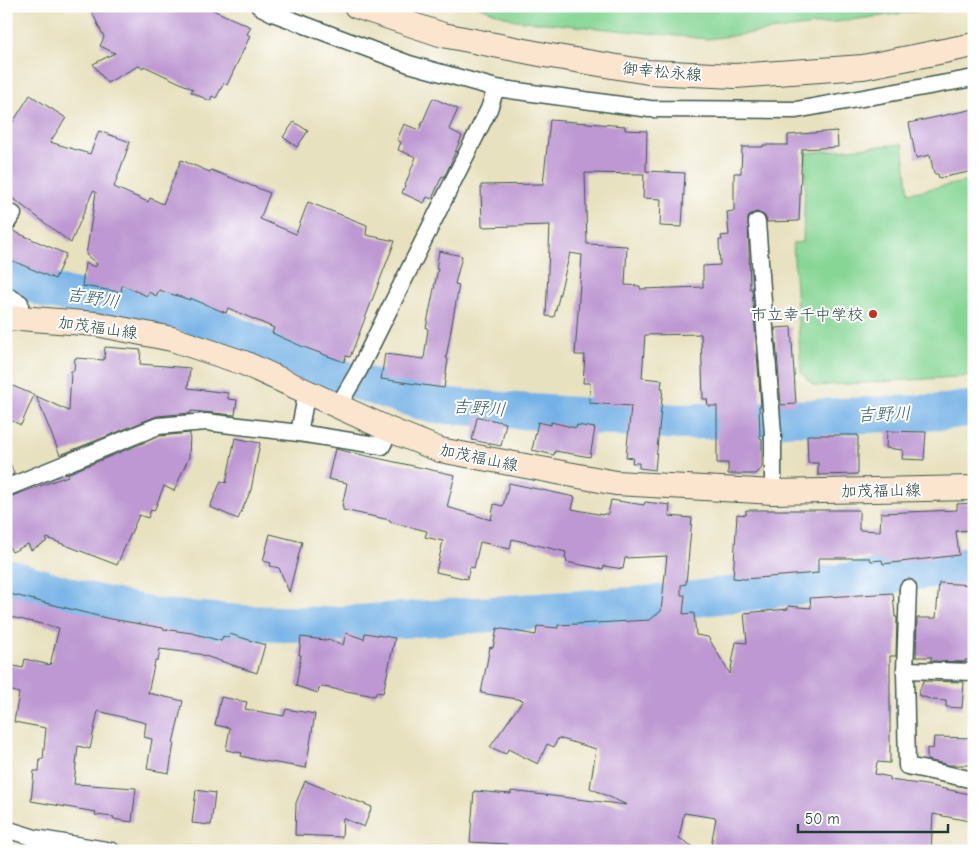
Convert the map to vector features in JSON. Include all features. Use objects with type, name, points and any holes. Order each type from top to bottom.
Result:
[{"type":"main road","name":"御幸松永線","points":[[356,6],[443,35],[545,55],[648,72],[734,76],[863,67],[974,45]]},
{"type":"main road","name":"加茂福山線","points":[[13,319],[96,324],[172,339],[244,363],[306,391],[342,399],[390,430],[440,450],[616,483],[773,492],[974,488]]},
{"type":"street","points":[[259,6],[409,64],[496,88],[650,109],[796,110],[974,78]]},
{"type":"street","points":[[342,399],[358,372],[489,109],[496,88]]},
{"type":"street","points":[[757,222],[773,434],[773,492]]},
{"type":"street","points":[[6,295],[20,303],[13,319]]},
{"type":"street","points":[[299,433],[306,391]]},
{"type":"street","points":[[6,488],[158,426],[206,422],[299,433],[382,446],[390,430]]},
{"type":"street","points":[[908,588],[905,670],[907,766],[974,780]]},
{"type":"street","points":[[905,670],[974,672]]},
{"type":"street","points":[[6,829],[35,838],[112,851]]},
{"type":"green space","points":[[477,6],[958,6],[708,39],[515,20]]},
{"type":"green space","name":"市立幸千中学校","points":[[903,144],[909,193],[974,180],[974,376],[814,386],[801,372],[793,243],[803,242],[806,153]]},
{"type":"building","points":[[89,6],[204,6],[251,27],[247,34],[250,36],[227,85],[224,83],[216,98],[212,96],[210,101],[191,92],[193,89],[144,66],[143,68],[138,66],[107,83],[93,64],[115,53],[100,46],[104,37]]},
{"type":"building","points":[[30,95],[66,118],[50,142],[90,154],[99,131],[130,142],[114,187],[148,202],[150,198],[163,204],[181,160],[270,193],[260,219],[296,234],[308,202],[367,225],[366,235],[395,241],[350,357],[346,356],[344,362],[301,346],[272,333],[274,328],[228,308],[226,313],[190,298],[190,300],[159,290],[156,296],[149,292],[147,296],[122,285],[121,292],[82,286],[85,263],[95,267],[97,264],[86,255],[96,192],[93,191],[71,243],[6,193],[6,133]]},
{"type":"building","points":[[433,98],[458,109],[449,129],[462,136],[449,167],[444,177],[442,176],[432,199],[427,197],[424,203],[402,193],[416,157],[398,150],[401,142],[397,140],[404,124],[419,130]]},
{"type":"building","points":[[974,109],[974,171],[939,178],[938,174],[934,174],[930,155],[916,158],[909,123]]},
{"type":"building","points":[[550,120],[625,126],[625,130],[647,131],[646,171],[685,173],[682,227],[660,226],[661,199],[643,198],[644,174],[585,173],[587,244],[627,246],[625,285],[640,286],[640,289],[703,287],[703,266],[720,265],[719,240],[722,240],[721,236],[729,235],[727,212],[734,211],[734,173],[741,173],[742,147],[788,145],[788,135],[837,131],[838,147],[802,149],[799,221],[767,222],[765,216],[757,212],[751,214],[748,218],[750,289],[752,289],[761,406],[759,406],[762,468],[756,474],[728,474],[728,463],[717,463],[717,406],[708,406],[707,399],[703,399],[701,334],[645,335],[642,378],[662,380],[661,388],[663,388],[655,470],[639,468],[639,463],[632,463],[633,458],[626,457],[631,406],[589,403],[590,383],[583,383],[585,355],[575,355],[582,255],[570,253],[554,317],[546,316],[550,225],[482,227],[481,185],[543,184]]},
{"type":"building","points":[[294,122],[308,131],[297,147],[283,137]]},
{"type":"building","points":[[13,231],[66,254],[55,279],[6,258],[6,234]]},
{"type":"building","points":[[439,251],[462,256],[455,284],[459,285],[446,358],[448,359],[444,388],[381,379],[385,354],[424,359],[428,329],[426,328],[438,269],[436,269]]},
{"type":"building","points":[[791,327],[796,404],[781,405],[775,328]]},
{"type":"building","points":[[105,347],[141,350],[140,364],[190,368],[188,388],[228,393],[228,399],[237,400],[235,415],[191,411],[191,413],[157,416],[60,455],[36,396],[69,411],[71,371],[74,371],[75,358],[104,360]]},
{"type":"building","points":[[6,383],[34,395],[21,425],[6,418]]},
{"type":"building","points":[[477,418],[506,423],[501,446],[472,440]]},
{"type":"building","points":[[538,422],[551,425],[551,422],[576,428],[577,425],[595,428],[590,457],[555,451],[554,455],[532,450]]},
{"type":"building","points":[[887,431],[926,432],[924,460],[902,459],[903,450],[886,448]]},
{"type":"building","points":[[190,433],[189,457],[174,491],[164,486],[154,511],[151,510],[148,518],[139,515],[117,565],[47,538],[46,542],[31,550],[28,544],[12,552],[6,541],[6,498],[68,476],[67,474],[160,436]]},
{"type":"building","points":[[807,435],[858,435],[858,474],[818,475],[818,463],[808,463]]},
{"type":"building","points":[[235,438],[260,443],[251,490],[238,519],[210,507],[221,481],[226,483]]},
{"type":"building","points":[[335,449],[455,475],[447,507],[491,520],[494,504],[503,506],[509,483],[575,497],[572,509],[603,515],[608,514],[611,500],[644,505],[645,502],[670,505],[669,516],[692,518],[686,584],[681,585],[681,595],[685,595],[683,614],[694,613],[696,635],[708,637],[730,674],[736,642],[747,643],[744,613],[788,609],[788,606],[811,608],[810,598],[893,593],[895,617],[897,617],[896,656],[890,656],[890,763],[877,762],[875,774],[890,777],[890,780],[974,795],[974,822],[933,814],[931,851],[710,851],[716,818],[684,813],[679,838],[700,851],[577,851],[507,847],[507,844],[470,842],[474,791],[511,794],[511,791],[627,805],[590,788],[596,749],[558,738],[554,747],[547,744],[538,764],[508,749],[506,754],[490,747],[523,700],[481,693],[490,647],[493,648],[497,628],[536,635],[537,626],[558,628],[558,625],[650,620],[661,611],[667,556],[625,558],[623,569],[604,566],[603,569],[566,562],[566,552],[512,539],[510,549],[480,542],[474,568],[470,567],[467,579],[436,572],[443,541],[425,537],[427,531],[390,522],[390,520],[343,510],[342,506],[347,483],[328,479]]},
{"type":"building","points":[[6,457],[8,457],[14,474],[6,477]]},
{"type":"building","points":[[974,503],[974,530],[956,531],[959,555],[883,564],[882,560],[871,561],[870,558],[818,558],[818,573],[745,579],[733,578],[737,514],[746,515],[746,510],[859,510],[859,530],[880,531],[881,513],[957,510],[957,504]]},
{"type":"building","points":[[270,534],[302,542],[289,592],[279,568],[270,566],[271,563],[263,561]]},
{"type":"building","points":[[939,583],[974,585],[974,660],[965,660],[965,662],[930,661],[932,657],[916,657],[917,618],[936,618]]},
{"type":"building","points":[[6,593],[106,618],[192,633],[221,641],[223,636],[229,638],[230,634],[265,645],[257,673],[199,654],[160,649],[158,661],[155,661],[148,693],[183,701],[173,743],[169,773],[147,769],[152,739],[144,737],[146,723],[98,711],[90,749],[78,746],[74,784],[136,788],[132,822],[113,819],[114,817],[95,815],[96,812],[31,801],[34,771],[39,771],[40,759],[43,759],[46,728],[14,722],[19,693],[6,689],[6,664],[23,668],[25,659],[50,665],[59,628],[6,616]]},
{"type":"building","points":[[346,633],[364,639],[365,633],[395,638],[383,693],[376,692],[375,696],[323,687],[319,688],[318,693],[296,686],[301,655],[299,655],[301,637],[333,641],[343,645]]},
{"type":"building","points":[[923,681],[964,682],[962,708],[946,707],[946,701],[933,700],[918,695]]},
{"type":"building","points":[[221,697],[247,702],[245,709],[284,716],[286,709],[315,714],[306,768],[258,760],[241,756],[242,753],[226,750],[230,728],[215,725]]},
{"type":"building","points":[[934,737],[974,738],[974,765],[949,765],[927,760],[927,748],[933,749]]},
{"type":"building","points":[[305,781],[372,807],[364,827],[343,818],[342,837],[295,835],[296,803]]},
{"type":"building","points":[[196,790],[215,793],[211,825],[192,823]]},
{"type":"waterway","name":"吉野川","points":[[6,274],[49,291],[106,303],[181,312],[331,374],[432,405],[679,422],[945,412],[974,408]]},
{"type":"waterway","points":[[6,576],[82,599],[159,617],[242,623],[325,625],[660,603],[891,576],[974,564]]},
{"type":"place","name":"市立幸千中学校","points":[[873,314]]}]
